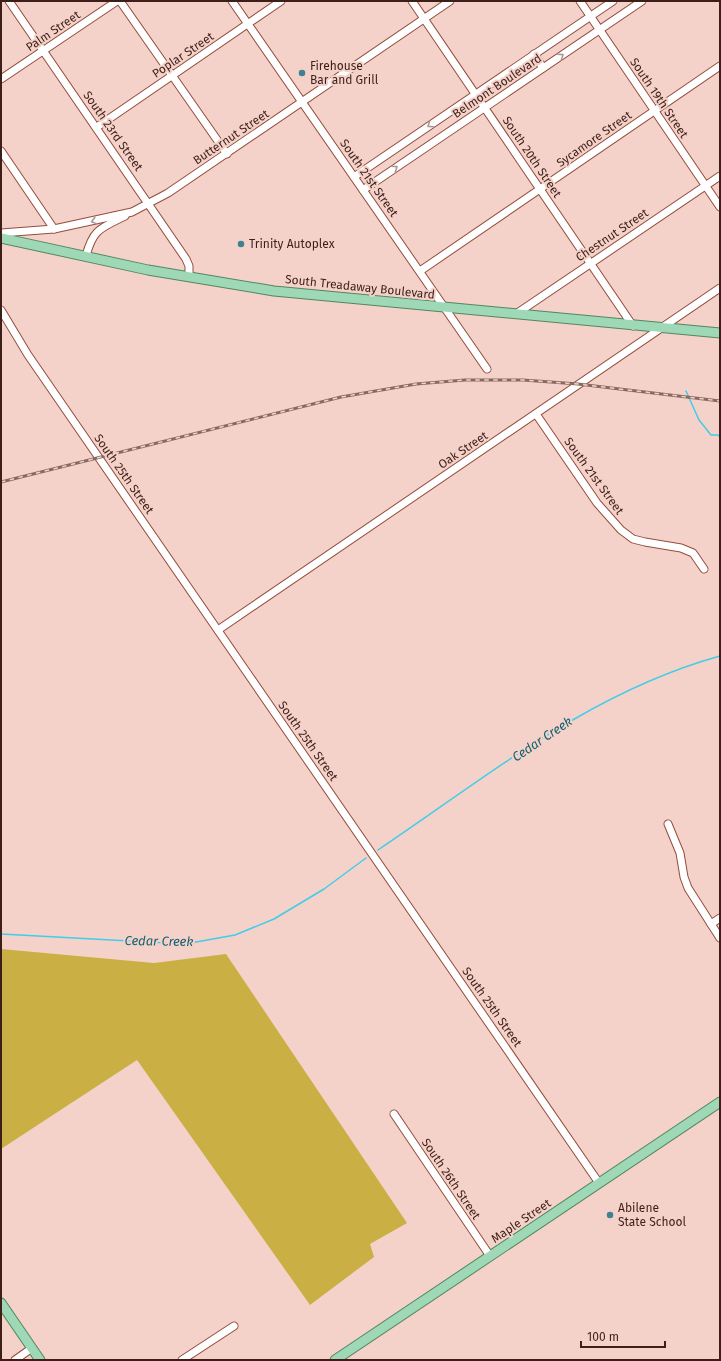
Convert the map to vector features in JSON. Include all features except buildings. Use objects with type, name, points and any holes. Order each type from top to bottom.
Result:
[{"type":"main road","name":"South Treadaway Boulevard","points":[[1,238],[148,270],[275,291],[720,333]]},
{"type":"main road","name":"Maple Street","points":[[335,1360],[720,1102]]},
{"type":"main road","points":[[1,1303],[40,1360]]},
{"type":"street","name":"South 23rd Street","points":[[9,1],[150,204],[186,259],[189,266],[189,277]]},
{"type":"street","name":"Palm Street","points":[[1,79],[117,1]]},
{"type":"street","points":[[120,1],[227,154]]},
{"type":"street","name":"South 21st Street","points":[[232,1],[420,270],[443,307],[487,369]]},
{"type":"street","name":"Poplar Street","points":[[97,127],[281,1]]},
{"type":"street","name":"South 20th Street","points":[[412,1],[634,326]]},
{"type":"street","name":"Butternut Street","points":[[1,233],[54,229],[132,212],[150,204],[227,154],[450,1]]},
{"type":"street","name":"South 19th Street","points":[[580,1],[720,207]]},
{"type":"street","name":"Belmont Boulevard","points":[[354,177],[613,1]]},
{"type":"street","name":"Belmont Boulevard","points":[[363,190],[642,1]]},
{"type":"street","points":[[534,54],[543,68]]},
{"type":"street","name":"Sycamore Street","points":[[420,270],[540,190],[720,66]]},
{"type":"street","points":[[1,151],[54,229]]},
{"type":"street","name":"Chestnut Street","points":[[516,314],[720,176]]},
{"type":"street","points":[[86,256],[93,235],[101,228],[132,212]]},
{"type":"street","name":"Oak Street","points":[[218,630],[720,288]]},
{"type":"street","name":"South 25th Street","points":[[1,310],[28,355],[599,1183]]},
{"type":"street","name":"South 21st Street","points":[[536,414],[597,503],[621,530],[632,539],[681,548],[693,553],[704,569]]},
{"type":"street","points":[[668,824],[680,853],[684,877],[688,888],[720,938]]},
{"type":"street","points":[[711,924],[720,918]]},
{"type":"street","name":"South 26th Street","points":[[394,1114],[490,1256]]},
{"type":"street","points":[[182,1360],[234,1326]]},
{"type":"street","points":[[15,1360],[32,1348]]},
{"type":"shaded area","points":[[1,949],[154,963],[226,954],[407,1223],[370,1244],[374,1257],[310,1305],[137,1060],[1,1149]]},
{"type":"waterway","points":[[686,391],[699,420],[711,435],[718,435],[720,437]]},
{"type":"waterway","name":"Cedar Creek","points":[[378,850],[500,766],[584,714],[627,691],[672,672],[720,656]]},
{"type":"waterway","name":"Cedar Creek","points":[[1,934],[185,944],[235,935],[274,919],[324,889],[366,858]]},
{"type":"railway","points":[[1,482],[341,397],[416,384],[465,380],[523,380],[578,384],[720,401]]},
{"type":"place","name":"Firehouse Bar and Grill","points":[[302,73]]},
{"type":"place","name":"Trinity Autoplex","points":[[241,244]]},
{"type":"place","name":"Abilene State School","points":[[610,1215]]}]
